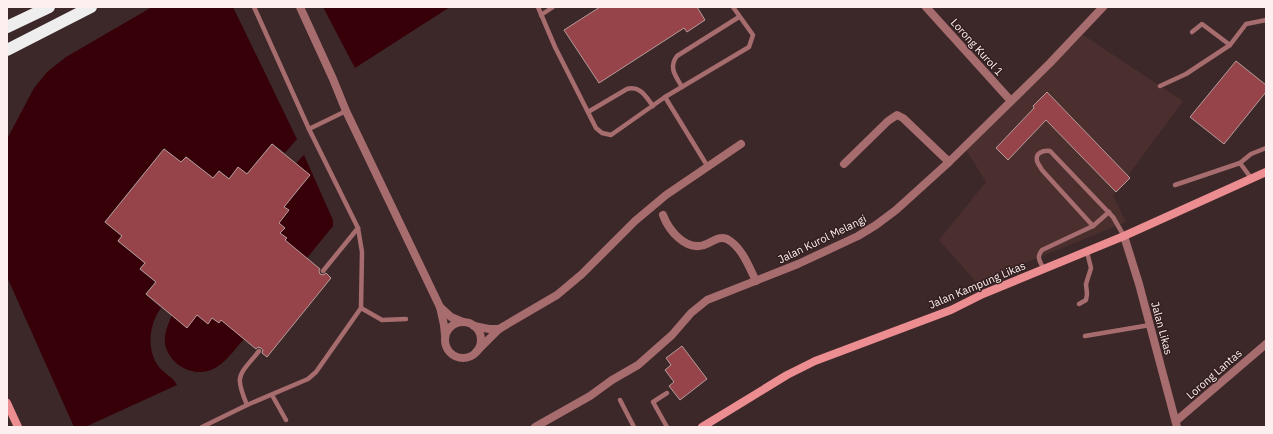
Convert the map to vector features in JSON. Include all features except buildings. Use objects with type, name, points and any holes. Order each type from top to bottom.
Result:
[{"type":"highway","points":[[7,27],[49,7]]},
{"type":"highway","points":[[10,50],[91,7]]},
{"type":"main road","name":"Jalan Kampung Likas","points":[[702,427],[787,375],[815,361],[951,310],[982,294],[1087,252],[1266,172]]},
{"type":"main road","points":[[7,403],[18,427]]},
{"type":"street","points":[[300,7],[346,111],[440,307],[444,325],[446,347],[454,355],[466,357],[472,355],[499,329],[557,295],[582,274],[635,220],[666,195],[741,144]]},
{"type":"street","name":"Lorong Kurol 1","points":[[926,7],[1011,101]]},
{"type":"street","name":"Jalan Kurol Melangi","points":[[535,427],[590,396],[612,380],[638,365],[672,335],[691,313],[707,300],[817,256],[869,230],[896,210],[949,162],[1050,63],[1103,7]]},
{"type":"street","points":[[844,164],[888,121],[897,115],[903,118],[949,162]]},
{"type":"street","points":[[664,216],[669,227],[687,244],[697,246],[705,245],[716,239],[726,238],[737,247],[756,281]]},
{"type":"street","name":"Jalan Likas","points":[[1124,236],[1140,284],[1177,424]]},
{"type":"street","points":[[440,307],[451,316],[463,322]]},
{"type":"street","points":[[445,335],[452,325],[457,322],[468,322],[489,329],[499,329]]},
{"type":"street","points":[[474,325],[480,335],[479,347],[476,352]]},
{"type":"street","name":"Lorong Lantas","points":[[1177,424],[1266,344]]},
{"type":"lane","points":[[202,427],[247,405],[308,380],[316,372],[361,308],[362,252],[358,228],[309,129],[254,7]]},
{"type":"lane","points":[[538,7],[555,46],[596,128],[602,133],[611,135],[665,97],[749,47],[753,35],[733,7]]},
{"type":"lane","points":[[541,15],[553,7]]},
{"type":"lane","points":[[682,87],[674,73],[672,63],[677,56],[739,17]]},
{"type":"lane","points":[[1160,86],[1186,74],[1230,44],[1246,24],[1266,20]]},
{"type":"lane","points":[[1192,32],[1202,24],[1230,44]]},
{"type":"lane","points":[[588,112],[631,88],[640,90],[653,106]]},
{"type":"lane","points":[[665,97],[708,167]]},
{"type":"lane","points":[[309,129],[346,111]]},
{"type":"lane","points":[[1176,185],[1240,163],[1251,154],[1266,148]]},
{"type":"lane","points":[[1092,226],[1042,170],[1037,161],[1038,155],[1041,152],[1045,150],[1050,152],[1113,217],[1124,236]]},
{"type":"lane","points":[[1240,163],[1251,178]]},
{"type":"lane","points":[[1044,269],[1038,258],[1042,250],[1092,226],[1108,212]]},
{"type":"lane","points":[[323,271],[358,228]]},
{"type":"lane","points":[[1079,304],[1086,300],[1086,284],[1091,268],[1087,252]]},
{"type":"lane","points":[[361,308],[382,320],[406,319]]},
{"type":"lane","points":[[1085,336],[1150,325]]},
{"type":"lane","points":[[247,405],[240,388],[239,380],[241,374],[258,350]]},
{"type":"lane","points":[[667,393],[653,402],[667,427]]},
{"type":"lane","points":[[272,395],[286,420]]},
{"type":"lane","points":[[620,400],[634,427]]},
{"type":"shaded area","points":[[152,7],[233,7],[297,139],[285,153],[272,143],[247,173],[238,167],[229,178],[219,170],[213,178],[186,156],[181,162],[164,148],[104,222],[121,236],[117,241],[144,263],[139,269],[155,282],[145,294],[161,308],[157,314],[152,329],[152,353],[159,367],[177,385],[85,427],[74,427],[7,277],[7,139],[34,88],[47,72],[66,57]]},
{"type":"shaded area","points":[[323,7],[450,7],[355,68]]},
{"type":"shaded area","points":[[1083,35],[1183,101],[1113,196],[1126,222],[977,283],[939,240],[986,182],[965,148]]},
{"type":"shaded area","points":[[304,155],[333,220],[333,226],[307,258],[285,240],[280,233],[284,228],[279,223],[289,211],[284,207],[310,175],[296,163]]},
{"type":"shaded area","points":[[172,315],[187,327],[197,315],[207,323],[212,318],[219,323],[221,320],[244,339],[219,366],[208,371],[192,371],[184,368],[172,358],[165,344],[165,336]]}]
